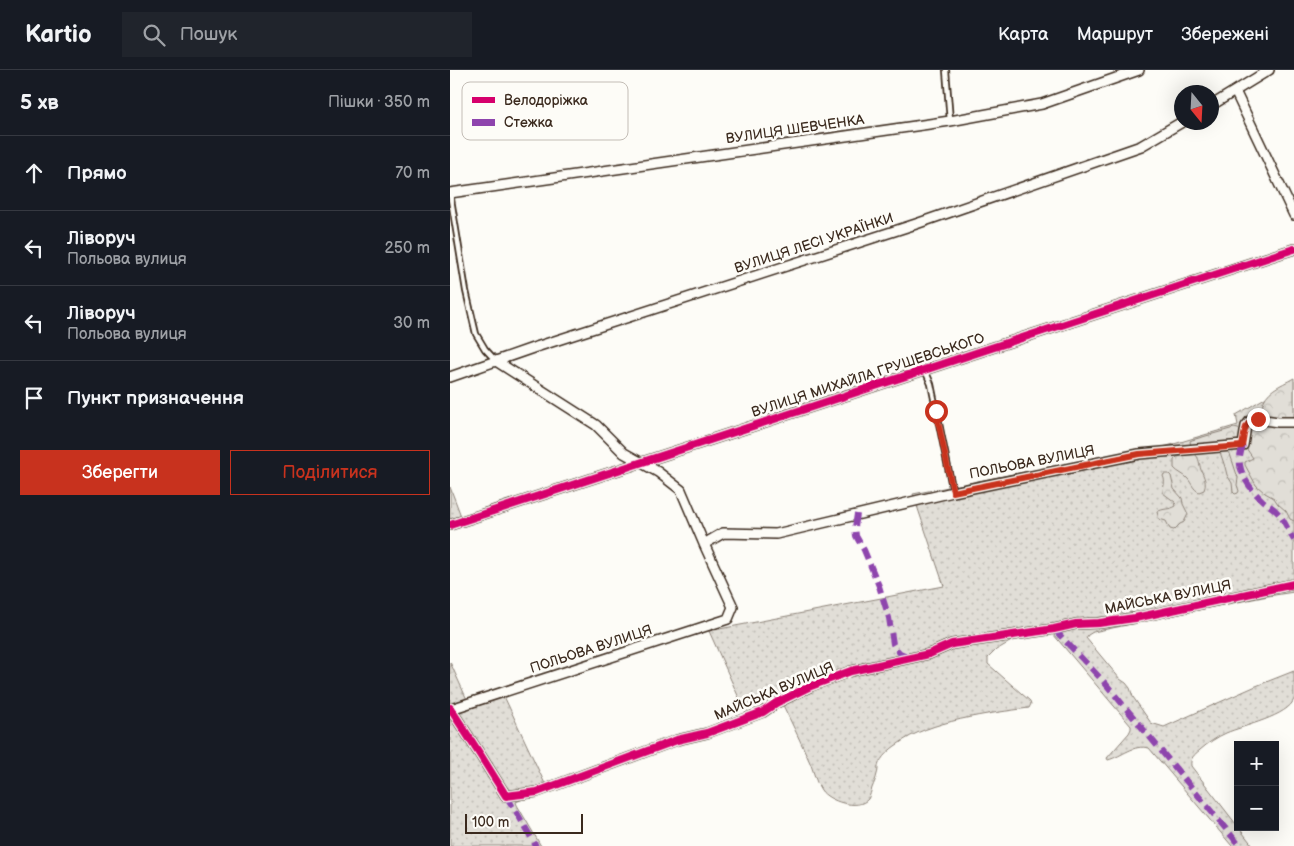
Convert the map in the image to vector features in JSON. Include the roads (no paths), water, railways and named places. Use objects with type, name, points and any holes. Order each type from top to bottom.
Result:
[{"type":"street","name":"ВУЛИЦЯ ШЕВЧЕНКА","points":[[450,193],[950,121],[1042,104],[1139,70]]},
{"type":"street","points":[[1219,101],[1270,70]]},
{"type":"street","points":[[1235,91],[1294,215]]},
{"type":"street","name":"ВУЛИЦЯ ЛЕСІ УКРАЇНКИ","points":[[450,377],[907,227],[1142,146],[1174,127]]},
{"type":"street","name":"ВУЛИЦЯ МИХАЙЛА ГРУШЕВСЬКОГО","points":[[450,525],[1294,249]]},
{"type":"street","points":[[496,361],[596,425],[624,453],[658,472],[681,490],[704,544]]},
{"type":"street","name":"ПОЛЬОВА ВУЛИЦЯ","points":[[450,708],[728,619],[733,607],[704,544],[723,533],[776,534],[953,492],[1139,454],[1242,446],[1247,423],[1250,421],[1258,419],[1294,422]]},
{"type":"street","name":"МАЙСЬКА ВУЛИЦЯ","points":[[450,708],[506,796],[537,792],[678,740],[707,733],[763,712],[776,703],[811,686],[851,672],[929,654],[952,644],[1076,624],[1135,618],[1294,584]]},
{"type":"lane","points":[[946,70],[950,121]]},
{"type":"lane","points":[[450,193],[466,291],[476,334],[485,349],[496,361]]},
{"type":"lane","points":[[925,370],[930,384],[953,492]]}]
